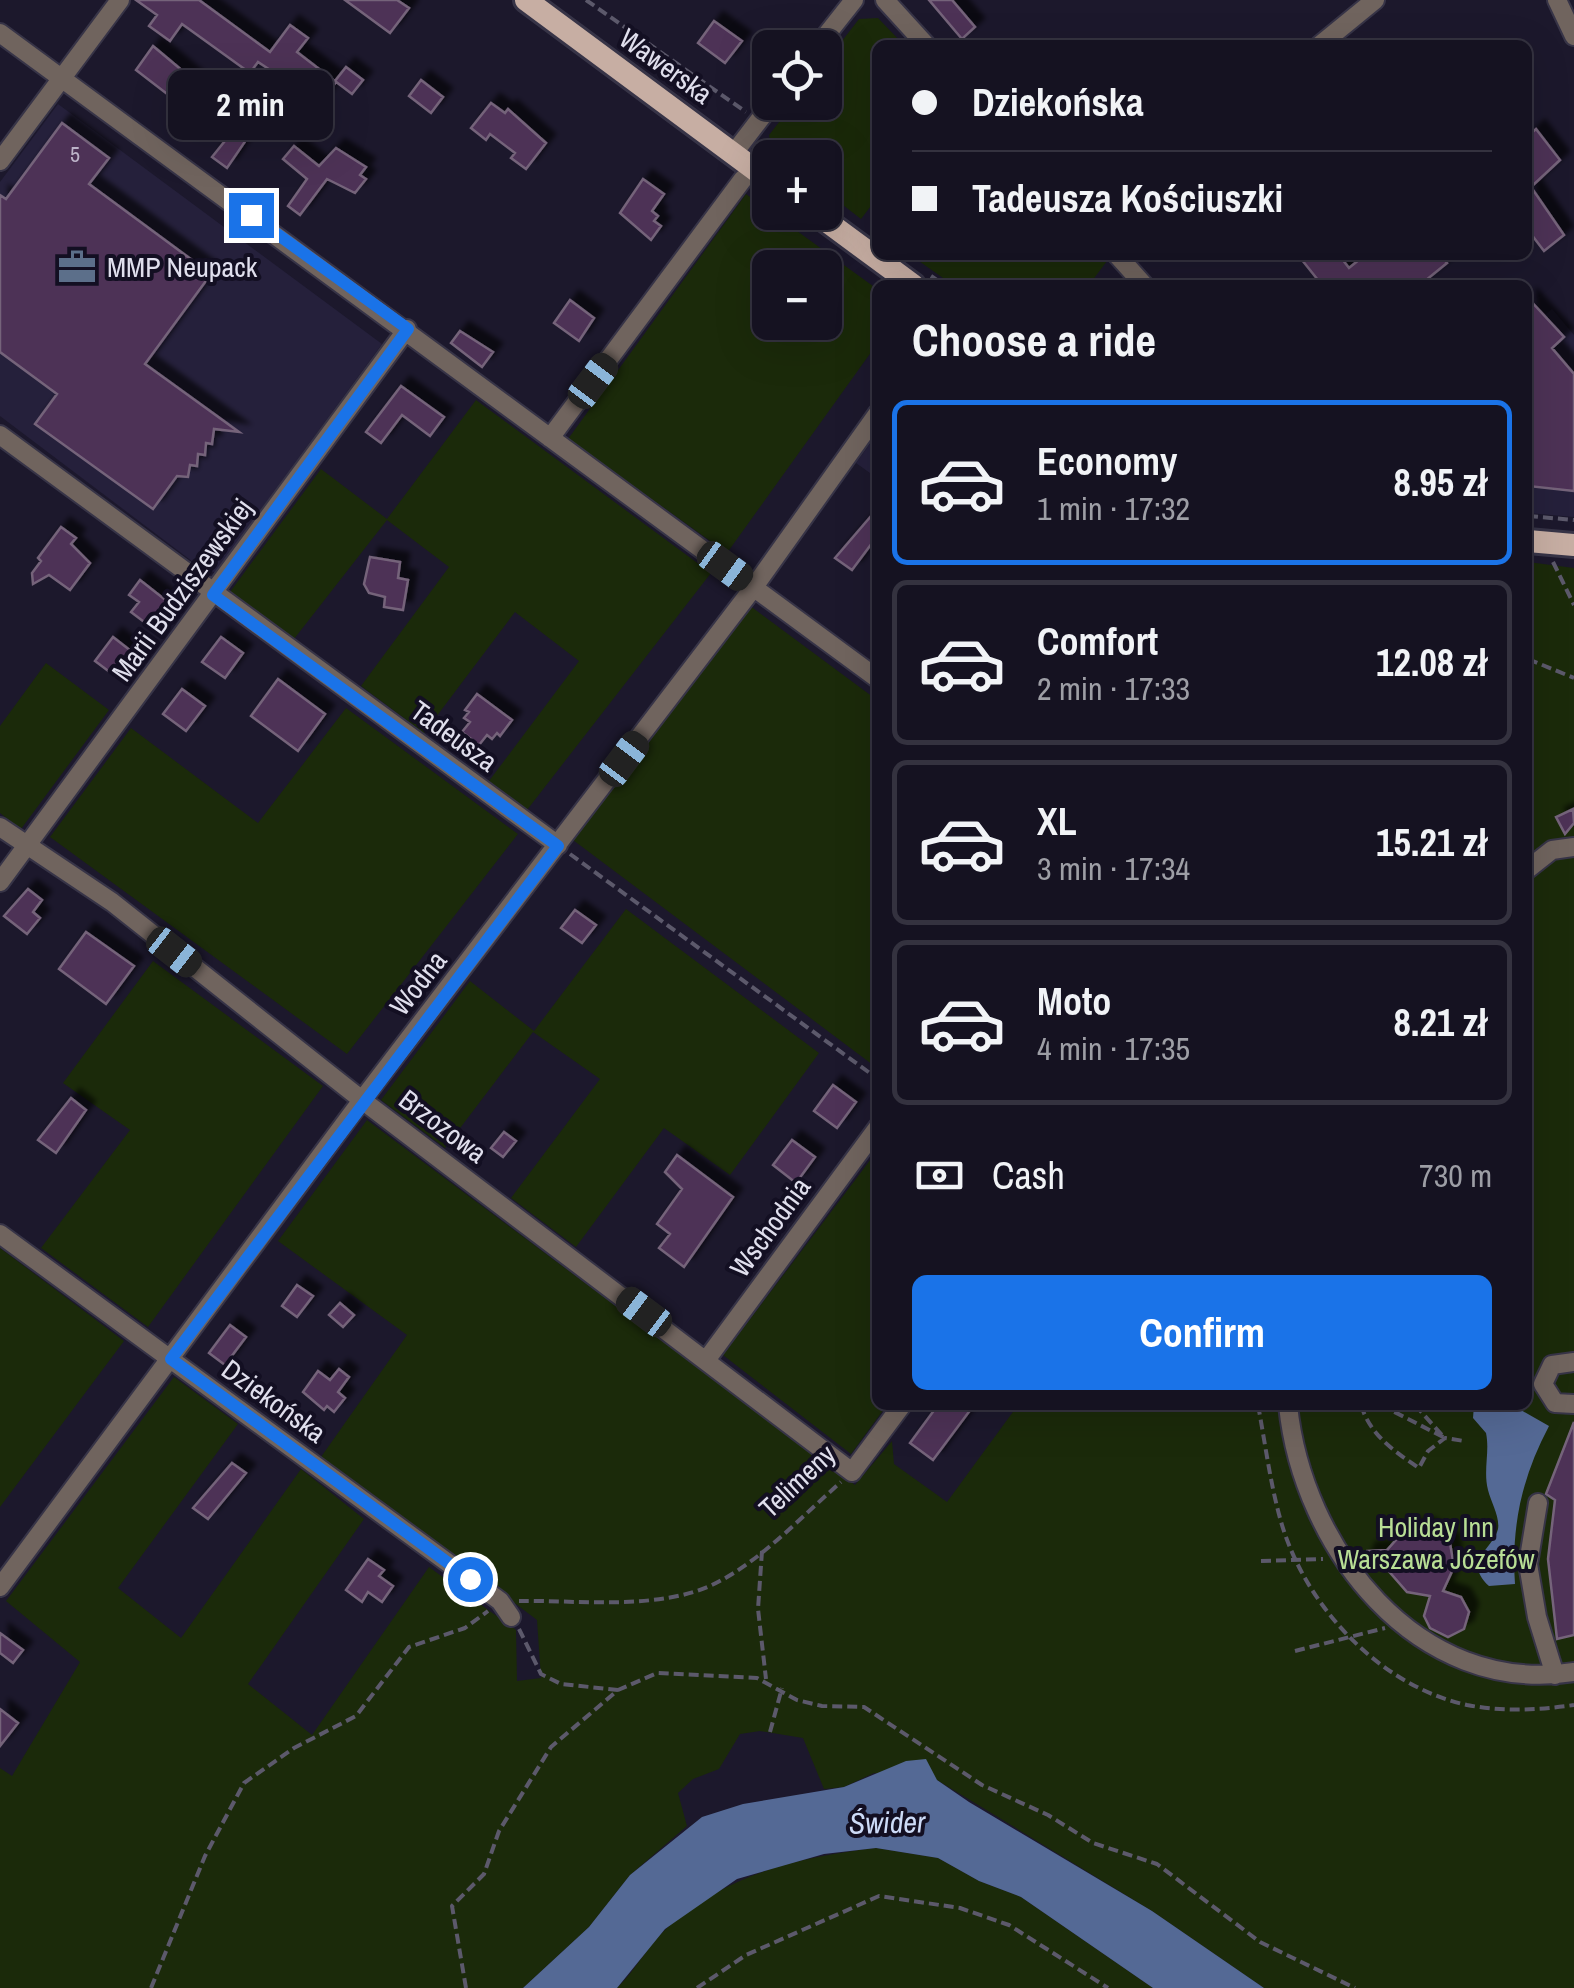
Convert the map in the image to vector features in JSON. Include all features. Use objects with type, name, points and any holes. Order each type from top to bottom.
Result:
[{"type":"main road","name":"Wawerska","points":[[526,0],[752,168]]},
{"type":"main road","points":[[838,230],[872,255]]},
{"type":"main road","points":[[879,260],[906,280]]},
{"type":"main road","points":[[1532,541],[1574,544]]},
{"type":"street","points":[[0,161],[120,0]]},
{"type":"street","points":[[830,30],[854,0]]},
{"type":"street","points":[[885,0],[921,40]]},
{"type":"street","points":[[1326,40],[1375,0]]},
{"type":"street","points":[[1557,0],[1574,36]]},
{"type":"street","points":[[0,32],[872,675]]},
{"type":"street","points":[[734,153],[760,120]]},
{"type":"street","points":[[550,438],[743,179],[752,178]]},
{"type":"street","points":[[1122,260],[1140,280]]},
{"type":"street","name":"Marii Budziszewskiej","points":[[0,882],[408,329]]},
{"type":"street","name":"Tadeusza","points":[[0,435],[558,846]]},
{"type":"street","name":"Wodna","points":[[0,1587],[362,1100],[871,435]]},
{"type":"street","name":"Brzozowa","points":[[0,826],[112,902],[362,1100],[852,1472]]},
{"type":"street","points":[[1532,866],[1552,850],[1574,847]]},
{"type":"street","name":"Wschodnia","points":[[706,1359],[872,1135]]},
{"type":"street","name":"Dziekońska","points":[[0,1234],[506,1609]]},
{"type":"street","points":[[1574,1362],[1562,1360],[1537,1372],[1547,1395],[1556,1403],[1574,1404]]},
{"type":"street","name":"Telimeny","points":[[852,1472],[898,1410]]},
{"type":"street","points":[[1289,1410],[1306,1484],[1343,1558],[1399,1624],[1434,1648],[1474,1663],[1564,1674]]},
{"type":"street","points":[[1538,1504],[1528,1564],[1536,1617],[1564,1674]]},
{"type":"path","points":[[586,0],[747,113],[736,127]]},
{"type":"path","points":[[1532,516],[1574,520]]},
{"type":"path","points":[[1552,562],[1574,606]]},
{"type":"path","points":[[1532,661],[1574,678]]},
{"type":"path","points":[[558,846],[872,1076]]},
{"type":"path","points":[[1259,1410],[1280,1520],[1322,1606],[1351,1636],[1400,1678],[1465,1704],[1525,1712],[1574,1706]]},
{"type":"path","points":[[1363,1410],[1366,1421],[1390,1448],[1419,1468],[1428,1452],[1445,1438]]},
{"type":"path","points":[[1391,1410],[1445,1438],[1464,1441]]},
{"type":"path","points":[[1420,1410],[1445,1438]]},
{"type":"path","name":"Telimeny","points":[[506,1609],[682,1593],[716,1584],[762,1551],[852,1472]]},
{"type":"path","points":[[762,1551],[758,1609],[766,1679]]},
{"type":"path","points":[[1261,1561],[1343,1558]]},
{"type":"path","points":[[151,1988],[205,1856],[244,1783],[294,1748],[356,1716],[409,1646],[465,1628],[506,1609],[541,1674],[561,1684],[618,1690]]},
{"type":"path","points":[[1295,1652],[1399,1624]]},
{"type":"path","points":[[466,1988],[452,1906],[484,1874],[499,1831],[551,1747],[618,1690],[657,1673],[766,1679],[797,1700],[822,1706],[864,1707],[982,1784],[1048,1815],[1094,1843],[1158,1864],[1260,1942],[1355,1988]]},
{"type":"path","points":[[770,1732],[782,1688]]},
{"type":"path","points":[[697,1988],[746,1955],[880,1896],[960,1908],[1010,1925],[1108,1988]]},
{"type":"shaded area","points":[[58,104],[382,344],[215,572],[205,571],[0,416],[0,182]]},
{"type":"shaded area","points":[[1552,309],[1574,335],[1574,517],[1532,513],[1532,326]]},
{"type":"shaded area","points":[[872,441],[872,474],[856,463]]},
{"type":"green space","points":[[878,18],[899,40],[872,40],[872,205],[861,219],[842,204],[842,140],[770,140],[769,135],[781,120],[842,120],[842,41],[859,19]]},
{"type":"green space","points":[[746,194],[752,198],[752,230],[796,230],[823,250],[752,250],[752,340],[842,340],[842,264],[872,285],[872,351],[727,553],[568,439]]},
{"type":"green space","points":[[917,260],[1107,261],[1093,280],[946,280]]},
{"type":"green space","points":[[476,400],[711,573],[527,810],[489,781],[579,661],[515,612],[424,733],[361,686],[449,567],[387,520],[294,639],[230,592],[321,469],[387,519]]},
{"type":"green space","points":[[1532,563],[1574,568],[1574,1988],[1264,1988],[1152,1911],[937,1780],[874,1773],[844,1787],[824,1789],[803,1738],[760,1731],[740,1734],[719,1769],[693,1779],[678,1793],[687,1826],[630,1875],[589,1927],[523,1988],[0,1988],[0,1768],[12,1776],[80,1662],[6,1601],[174,1377],[238,1424],[118,1588],[181,1638],[301,1469],[364,1519],[248,1684],[312,1735],[429,1567],[516,1630],[517,1681],[541,1678],[537,1620],[321,1457],[407,1335],[278,1241],[367,1120],[855,1485],[892,1441],[894,1464],[947,1502],[1014,1410],[1532,1410]]},
{"type":"green space","points":[[749,605],[872,696],[872,1064],[573,840]]},
{"type":"green space","points":[[46,663],[109,710],[21,829],[0,813],[0,726]]},
{"type":"green space","points":[[346,708],[518,834],[347,1054],[50,837],[131,728],[258,823]]},
{"type":"green space","points":[[626,909],[819,1053],[730,1175],[664,1128],[576,1247],[511,1198],[600,1079],[533,1032],[445,1148],[381,1100],[470,981],[534,1031]]},
{"type":"green space","points":[[153,961],[323,1086],[148,1327],[41,1248],[130,1130],[63,1083]]},
{"type":"green space","points":[[872,1158],[872,1410],[883,1410],[851,1454],[723,1355]]},
{"type":"green space","points":[[0,1248],[124,1341],[0,1507]]},
{"type":"green space","points":[[876,1848],[938,1858],[979,1881],[1021,1897],[1153,1988],[617,1988],[667,1928],[713,1894],[792,1863]]},
{"type":"water","points":[[1474,1410],[1521,1410],[1549,1426],[1520,1502],[1515,1584],[1489,1586],[1478,1569],[1498,1524],[1487,1483],[1486,1433],[1473,1418]]},
{"type":"water","name":"Świder","points":[[926,1759],[937,1780],[969,1802],[1152,1911],[1264,1988],[1153,1988],[1021,1897],[979,1881],[938,1858],[876,1848],[824,1854],[737,1879],[665,1929],[617,1988],[523,1988],[589,1927],[630,1875],[702,1817],[743,1804],[844,1787],[906,1761]]},
{"type":"building","points":[[136,0],[199,0],[270,52],[290,25],[308,38],[297,52],[336,82],[320,103],[258,62],[250,73],[182,24],[170,41],[149,26],[157,15]]},
{"type":"building","points":[[345,0],[397,0],[409,8],[390,33]]},
{"type":"building","points":[[929,0],[952,0],[975,27],[962,39]]},
{"type":"building","points":[[714,21],[742,41],[725,63],[698,43]]},
{"type":"building","points":[[153,46],[209,93],[185,125],[172,115],[175,110],[170,107],[175,100],[136,70]]},
{"type":"building","points":[[346,67],[363,80],[352,94],[335,81]]},
{"type":"building","points":[[421,80],[443,97],[431,113],[409,96]]},
{"type":"building","points":[[491,103],[505,113],[508,109],[546,143],[526,169],[511,158],[515,153],[490,134],[486,140],[471,128]]},
{"type":"building","points":[[250,110],[261,118],[227,168],[212,157]]},
{"type":"building","points":[[62,123],[109,158],[89,184],[211,274],[145,364],[239,432],[214,429],[212,444],[206,443],[205,455],[198,454],[197,466],[190,465],[188,477],[177,476],[153,509],[35,424],[57,394],[0,352],[0,195],[6,199]]},
{"type":"building","points":[[1536,129],[1560,160],[1532,186],[1532,132]]},
{"type":"building","points":[[294,146],[319,166],[336,148],[366,167],[360,175],[366,179],[355,193],[327,179],[300,215],[288,206],[307,179],[283,159]]},
{"type":"building","points":[[643,179],[664,194],[652,211],[658,216],[654,221],[661,226],[651,240],[620,213]]},
{"type":"building","points":[[1532,188],[1564,235],[1544,251],[1532,235]]},
{"type":"building","points":[[1302,260],[1343,260],[1349,268],[1359,260],[1447,263],[1426,280],[1318,280]]},
{"type":"building","points":[[570,300],[594,318],[579,341],[554,323]]},
{"type":"building","points":[[1532,302],[1564,337],[1552,348],[1574,374],[1574,491],[1532,486]]},
{"type":"building","points":[[460,331],[493,352],[482,367],[451,343]]},
{"type":"building","points":[[401,386],[444,417],[430,436],[402,415],[381,443],[366,432]]},
{"type":"building","points":[[872,515],[872,543],[852,570],[835,558]]},
{"type":"building","points":[[61,527],[76,538],[71,544],[90,563],[70,590],[49,575],[33,584],[32,573],[41,561],[38,558]]},
{"type":"building","points":[[370,557],[400,562],[398,578],[408,580],[403,610],[384,607],[385,597],[369,593],[364,584]]},
{"type":"building","points":[[140,580],[168,602],[152,628],[131,612],[139,602],[129,595]]},
{"type":"building","points":[[113,637],[131,651],[115,676],[95,661]]},
{"type":"building","points":[[221,637],[243,653],[225,678],[202,662]]},
{"type":"building","points":[[278,679],[325,714],[298,751],[251,716]]},
{"type":"building","points":[[182,689],[205,706],[186,731],[163,714]]},
{"type":"building","points":[[477,694],[512,720],[500,736],[497,733],[492,739],[487,735],[479,745],[462,732],[470,722],[464,718],[469,712],[465,710]]},
{"type":"building","points":[[1573,809],[1574,823],[1565,834],[1556,817]]},
{"type":"building","points":[[28,889],[42,900],[33,912],[40,918],[27,934],[4,916]]},
{"type":"building","points":[[575,910],[596,925],[582,943],[561,928]]},
{"type":"building","points":[[86,932],[134,966],[106,1004],[59,969]]},
{"type":"building","points":[[833,1085],[856,1102],[837,1128],[814,1111]]},
{"type":"building","points":[[71,1098],[86,1110],[56,1153],[38,1140]]},
{"type":"building","points":[[504,1132],[516,1141],[503,1157],[491,1148]]},
{"type":"building","points":[[792,1140],[815,1157],[796,1183],[773,1165]]},
{"type":"building","points":[[677,1155],[733,1197],[684,1267],[659,1248],[670,1234],[657,1224],[682,1189],[665,1172]]},
{"type":"building","points":[[297,1285],[313,1296],[297,1317],[282,1306]]},
{"type":"building","points":[[340,1303],[354,1315],[343,1327],[329,1315]]},
{"type":"building","points":[[230,1325],[246,1337],[225,1365],[209,1353]]},
{"type":"building","points":[[339,1369],[349,1377],[338,1392],[345,1398],[334,1412],[327,1406],[324,1410],[303,1392],[318,1371],[330,1380]]},
{"type":"building","points":[[934,1410],[970,1410],[933,1460],[910,1443]]},
{"type":"building","name":"Holiday Inn Warszawa Józefów","points":[[1574,1422],[1574,1635],[1557,1639],[1548,1559],[1555,1500],[1546,1494]]},
{"type":"building","points":[[232,1463],[246,1473],[208,1519],[193,1508]]},
{"type":"building","points":[[1425,1527],[1450,1543],[1454,1567],[1443,1591],[1461,1597],[1469,1612],[1464,1629],[1448,1637],[1430,1628],[1424,1616],[1430,1596],[1407,1592],[1385,1567],[1371,1570],[1363,1561],[1367,1551],[1387,1550],[1404,1531]]},
{"type":"building","points":[[368,1559],[384,1570],[379,1576],[393,1586],[382,1602],[368,1592],[362,1602],[346,1590]]},
{"type":"building","points":[[0,1633],[23,1650],[13,1663],[0,1653]]},
{"type":"building","points":[[0,1709],[18,1723],[0,1746]]},
{"type":"place","name":"MMP Neupack","points":[[77,267]]},
{"type":"route","points":[[251,215],[408,329],[213,595],[558,846],[362,1100],[171,1359],[470,1579]]}]
